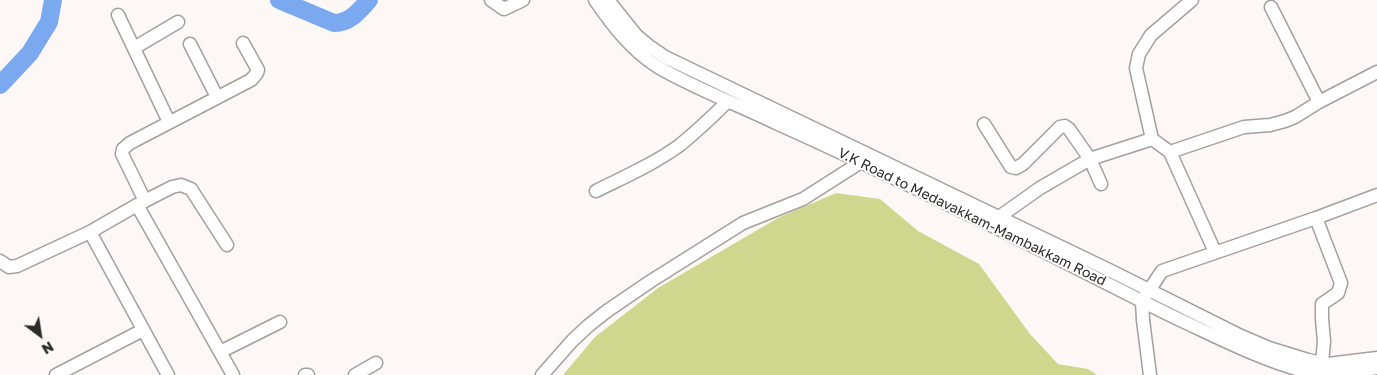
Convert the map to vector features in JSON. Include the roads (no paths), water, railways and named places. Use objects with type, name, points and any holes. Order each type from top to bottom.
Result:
[{"type":"street","points":[[491,0],[504,9],[523,0]]},
{"type":"street","name":"V.K Road to Medavakkam-Mambakkam Road","points":[[595,0],[617,31],[638,52],[658,67],[728,100],[999,217],[1109,270],[1146,296],[1236,346],[1309,373],[1336,374],[1377,368]]},
{"type":"street","points":[[1192,0],[1151,35],[1140,54],[1136,68],[1152,139],[1170,152],[1215,252]]},
{"type":"street","name":"V.K Road to Medavakkam-Mambakkam Road","points":[[611,1],[636,35],[665,57],[972,215],[1146,296],[1262,345],[1308,360],[1328,364],[1377,358]]},
{"type":"street","points":[[1272,7],[1319,102]]},
{"type":"street","points":[[118,15],[169,122]]},
{"type":"street","points":[[134,48],[178,22]]},
{"type":"street","points":[[233,375],[141,203],[122,154],[123,150],[130,143],[251,80],[258,70],[243,43]]},
{"type":"street","points":[[190,44],[217,98]]},
{"type":"street","points":[[1170,152],[1244,127],[1270,125],[1285,121],[1377,72]]},
{"type":"street","points":[[596,191],[650,164],[679,145],[728,100]]},
{"type":"street","points":[[984,124],[1013,168],[1023,164],[1060,127],[1065,126],[1090,159],[1101,184]]},
{"type":"street","points":[[999,217],[1040,188],[1090,159],[1152,139]]},
{"type":"street","points":[[542,375],[588,326],[651,281],[743,224],[803,199],[864,158]]},
{"type":"street","points":[[0,261],[9,268],[17,266],[90,232],[141,203],[181,185],[191,189],[227,245]]},
{"type":"street","points":[[1150,375],[1143,320],[1146,296],[1162,271],[1316,218],[1377,194]]},
{"type":"street","points":[[1316,218],[1341,283],[1338,293],[1322,304],[1324,340],[1322,363]]},
{"type":"street","points":[[90,232],[168,375]]},
{"type":"street","points":[[220,352],[280,322]]},
{"type":"street","points":[[56,375],[143,330]]},
{"type":"street","points":[[355,375],[376,363]]},
{"type":"waterway","points":[[0,85],[30,53],[49,22],[53,0]]},
{"type":"waterway","points":[[279,0],[334,23],[349,19],[369,0]]}]
